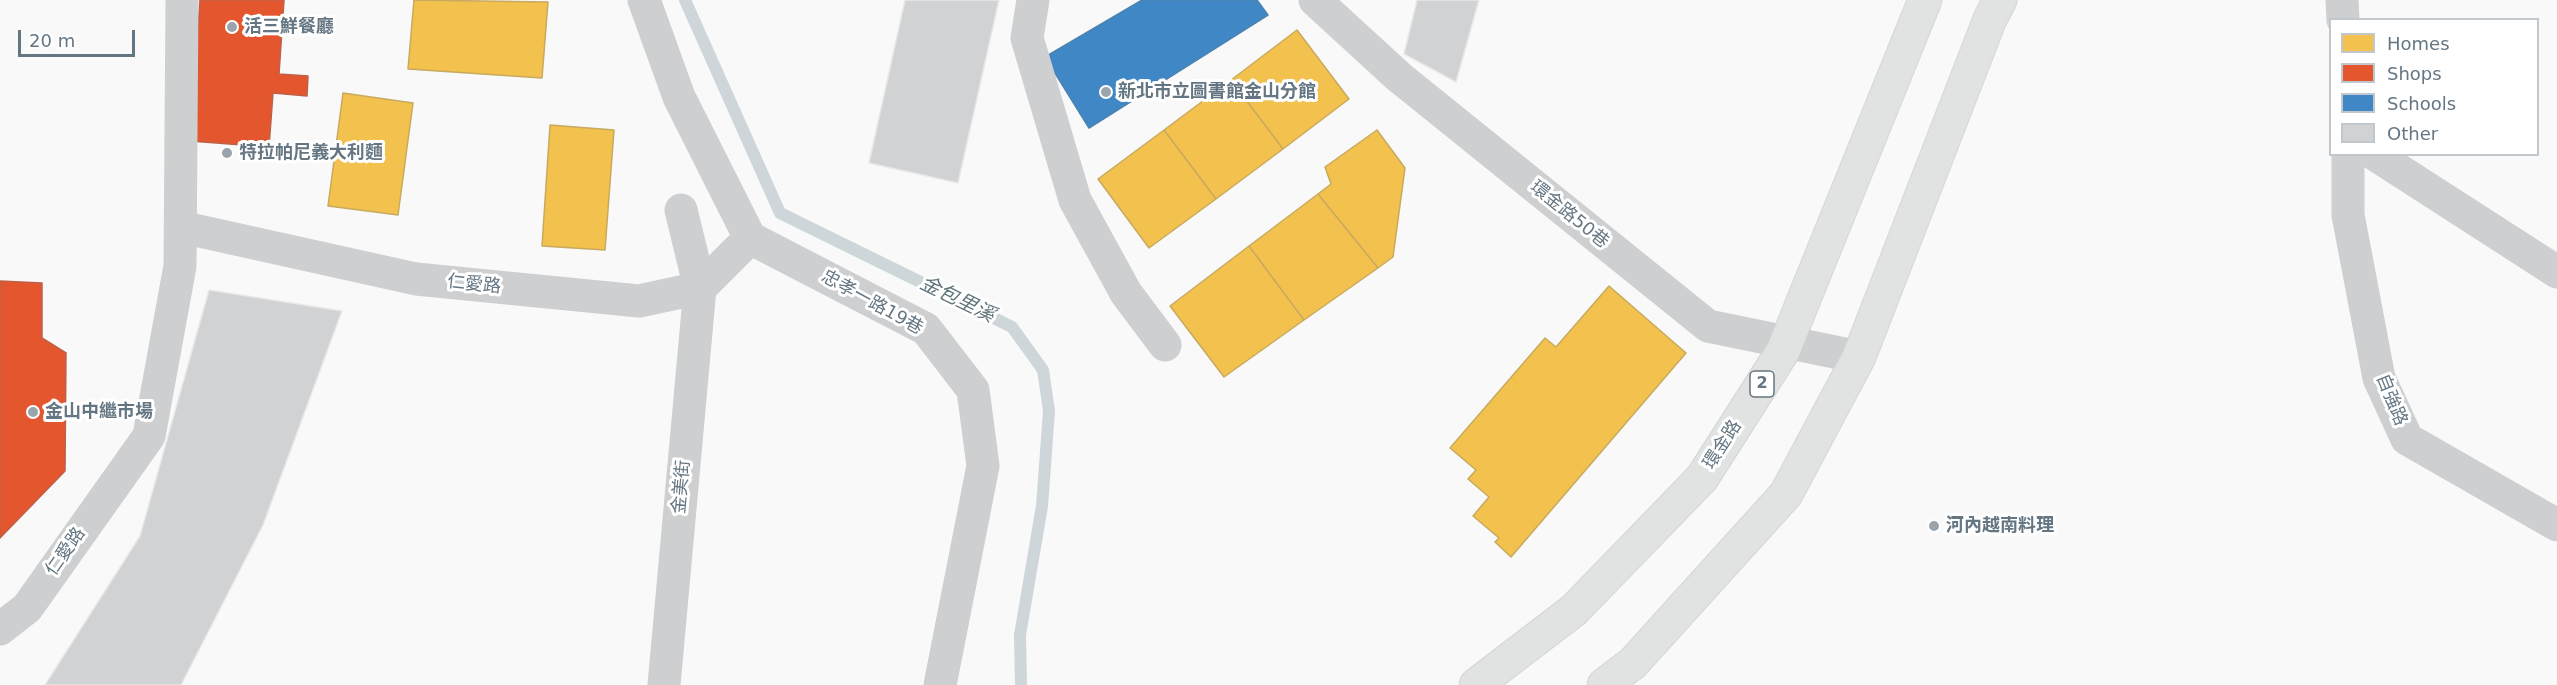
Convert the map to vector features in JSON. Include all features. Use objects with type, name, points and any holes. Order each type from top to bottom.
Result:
[{"type":"main road","name":"環金路","points":[[1476,685],[1574,610],[1702,478],[1787,342],[1925,0]]},
{"type":"main road","points":[[1604,685],[1633,663],[1786,494],[1859,357],[1990,19],[2000,0]]},
{"type":"street","name":"仁愛路","points":[[0,629],[27,608],[149,436],[180,266],[182,0]]},
{"type":"street","points":[[644,0],[678,97],[750,238],[700,288]]},
{"type":"street","points":[[1034,0],[1027,38],[1075,200],[1126,293],[1165,345]]},
{"type":"street","name":"環金路50巷","points":[[1315,0],[1398,77],[1708,326],[1859,357]]},
{"type":"street","points":[[2342,0],[2343,18]]},
{"type":"street","name":"自強路","points":[[2348,156],[2348,215],[2379,378],[2407,439],[2557,525]]},
{"type":"street","points":[[2377,156],[2557,272]]},
{"type":"street","name":"金美街","points":[[664,685],[700,288],[681,210]]},
{"type":"street","name":"仁愛路","points":[[180,227],[416,279],[639,301],[700,288]]},
{"type":"street","name":"忠孝一路19巷","points":[[750,238],[926,329],[973,390],[983,466],[940,685]]},
{"type":"building: Homes","points":[[414,0],[548,2],[542,78],[408,69]]},
{"type":"building: Homes","points":[[1297,30],[1349,99],[1283,149],[1231,80]]},
{"type":"building: Homes","points":[[1231,80],[1283,149],[1216,199],[1164,130]]},
{"type":"building: Homes","points":[[343,93],[413,103],[398,215],[328,206]]},
{"type":"building: Homes","points":[[550,125],[614,130],[605,250],[542,246]]},
{"type":"building: Homes","points":[[1164,130],[1216,199],[1149,248],[1098,179]]},
{"type":"building: Homes","points":[[1377,130],[1405,168],[1393,257],[1378,268],[1318,194],[1331,184],[1325,167]]},
{"type":"building: Homes","points":[[1318,194],[1378,268],[1304,320],[1249,246]]},
{"type":"building: Homes","points":[[1249,246],[1304,320],[1224,377],[1170,306]]},
{"type":"building: Homes","points":[[1609,286],[1686,353],[1511,557],[1495,542],[1499,538],[1473,516],[1489,497],[1468,479],[1476,470],[1450,448],[1545,338],[1556,347]]},
{"type":"building: Shops","points":[[200,0],[284,0],[279,74],[308,76],[307,96],[273,93],[269,147],[190,141]]},
{"type":"building: Shops","name":"金山中繼市場","points":[[0,281],[42,283],[42,338],[66,353],[65,471],[0,538]]},
{"type":"building: Schools","name":"新北市立圖書館金山分館","points":[[1142,0],[1257,0],[1268,15],[1089,128],[1045,57]]},
{"type":"building: Other","points":[[905,0],[999,0],[958,183],[869,163]]},
{"type":"building: Other","points":[[1417,0],[1479,0],[1456,82],[1404,54]]},
{"type":"building: Other","points":[[209,290],[342,311],[263,525],[181,685],[45,685],[140,536]]},
{"type":"waterway","name":"金包里溪","points":[[685,0],[780,213],[1012,327],[1043,370],[1049,411],[1042,506],[1020,635],[1021,685]]},
{"type":"place","name":"活三鮮餐廳","points":[[232,27]]},
{"type":"place","name":"新北市立圖書館金山分館","points":[[1106,92]]},
{"type":"place","name":"特拉帕尼義大利麵","points":[[227,153]]},
{"type":"place","name":"金山中繼市場","points":[[33,412]]},
{"type":"place","name":"河內越南料理","points":[[1934,526]]}]
